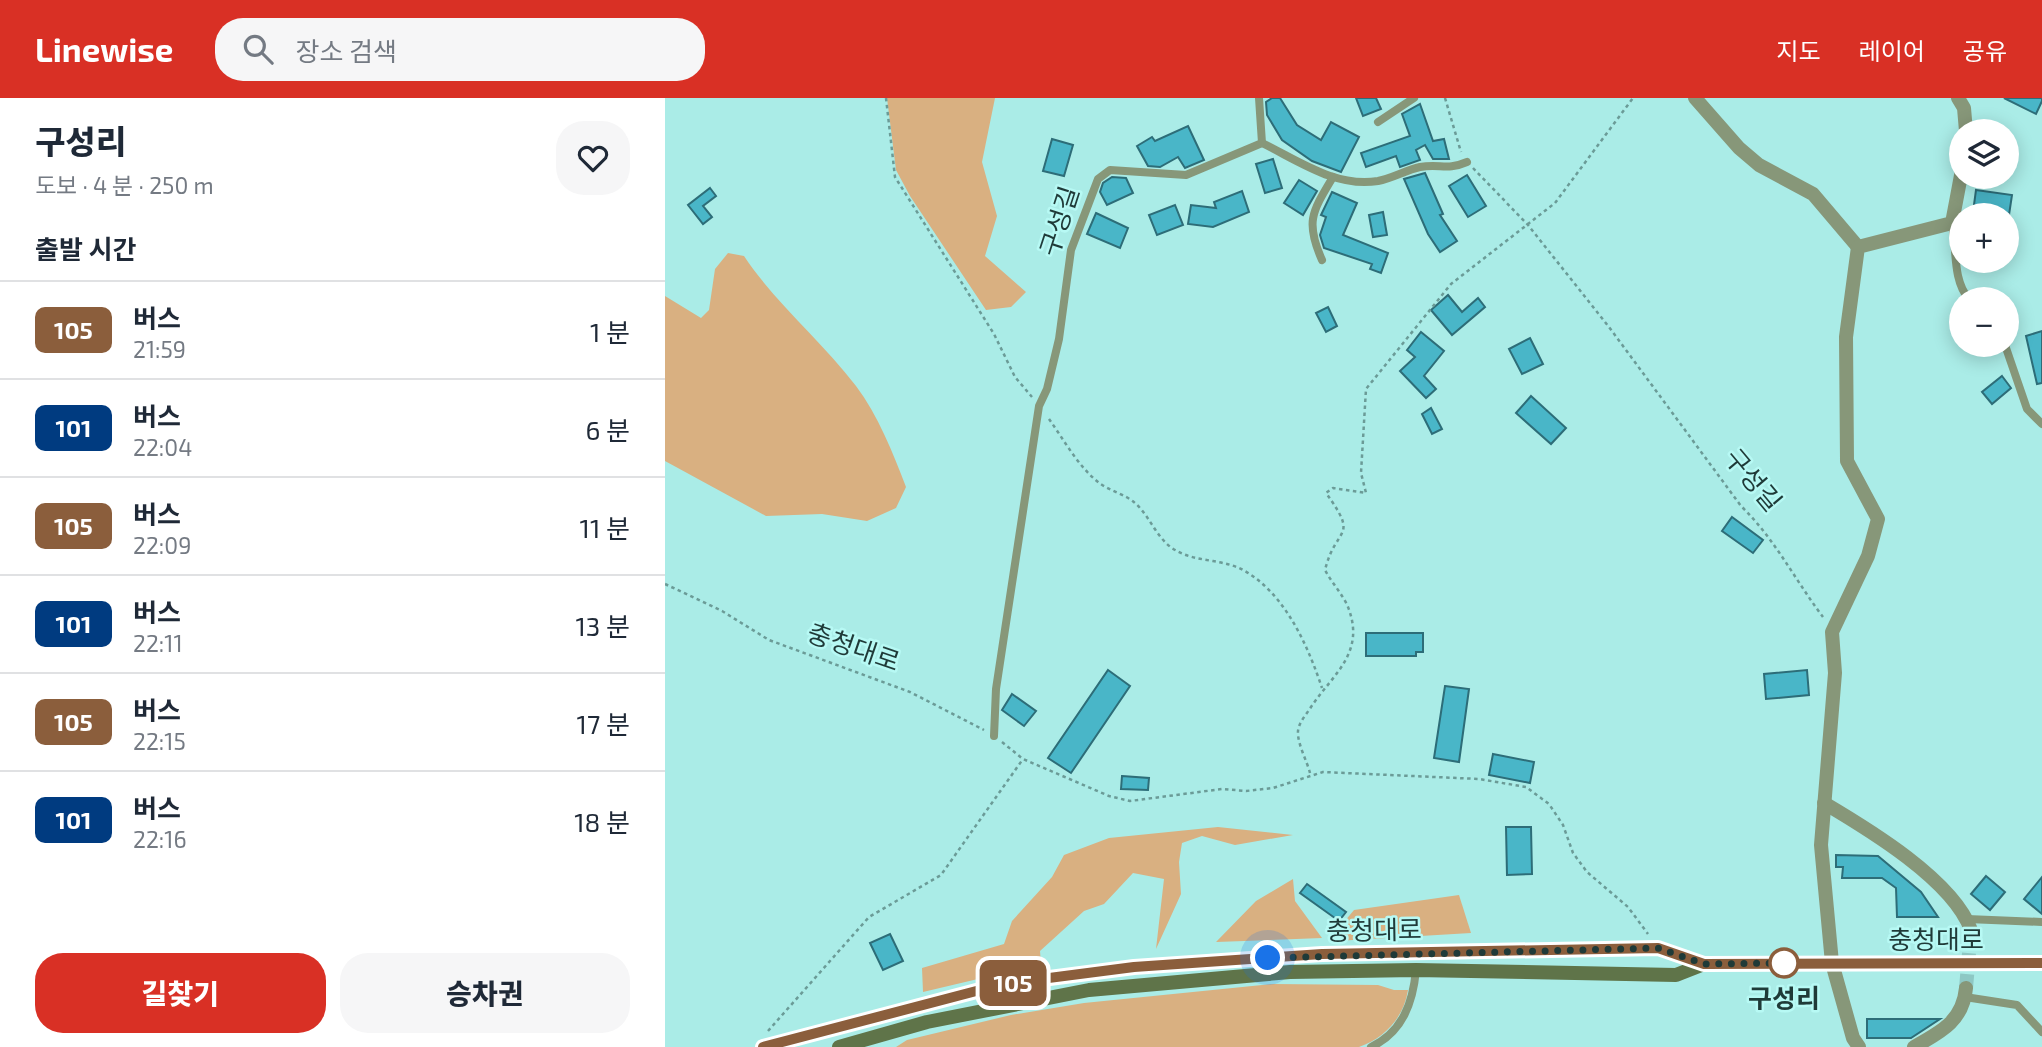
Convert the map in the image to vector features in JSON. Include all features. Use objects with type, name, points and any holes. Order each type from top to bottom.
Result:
[{"type":"main road","name":"충청대로","points":[[763,1042],[1003,984],[1134,967],[1322,954],[1658,948],[1704,964],[2042,963]]},
{"type":"main road","name":"충청대로","points":[[839,1047],[927,1023],[1089,990],[1290,972],[1416,970],[1676,975],[1704,964]]},
{"type":"street","points":[[1695,98],[1739,148],[1759,165],[1813,194],[1858,247],[1846,337],[1847,461],[1878,519],[1868,556],[1832,632],[1835,673],[1821,845],[1832,963],[1853,1038],[1859,1047]]},
{"type":"street","points":[[1958,98],[1964,108],[1965,119]]},
{"type":"street","points":[[1858,247],[1949,224]]},
{"type":"street","points":[[1824,803],[1862,826],[1930,876],[1969,925]]},
{"type":"street","points":[[1914,1047],[1952,1024],[1966,993]]},
{"type":"lane","points":[[1259,98],[1262,143],[1342,182],[1378,181],[1433,165],[1451,169],[1467,162]]},
{"type":"lane","points":[[1378,122],[1414,98]]},
{"type":"lane","name":"구성길","points":[[994,736],[996,689],[1039,406],[1047,389],[1059,339],[1071,250],[1098,179],[1110,170],[1186,176],[1262,143]]},
{"type":"lane","points":[[1322,260],[1312,239],[1311,213],[1333,177]]},
{"type":"lane","points":[[2009,357],[2027,409],[2042,424]]},
{"type":"lane","points":[[1969,925],[2042,922]]},
{"type":"lane","points":[[1371,1047],[1393,1032],[1405,1016],[1411,1004],[1416,970]]},
{"type":"lane","points":[[1966,993],[2017,1005],[2042,1032]]},
{"type":"path","points":[[886,98],[895,177],[994,334],[1015,377],[1086,470],[1099,484],[1133,501],[1149,517],[1158,534],[1177,552],[1243,570],[1263,586],[1283,607],[1311,655],[1322,688]]},
{"type":"path","name":"구성길","points":[[1445,98],[1461,153],[1467,162],[1528,225],[1609,327],[1741,506],[1765,529],[1809,603],[1832,632]]},
{"type":"path","points":[[1310,774],[1297,734],[1301,721],[1322,688],[1337,676],[1352,653],[1348,607],[1325,570],[1330,550],[1344,532],[1345,522],[1327,493],[1333,488],[1366,492],[1361,473],[1366,389],[1451,284],[1555,203],[1633,98]]},
{"type":"path","name":"충청대로","points":[[665,584],[722,611],[769,640],[910,692],[994,736],[1023,759],[1109,796],[1131,801],[1222,789],[1246,791],[1273,788],[1310,774],[1479,779],[1526,787],[1549,804],[1563,825],[1573,853],[1587,872],[1628,907],[1658,948]]},
{"type":"path","points":[[763,1042],[869,917],[941,875],[1023,759]]},
{"type":"shaded area","points":[[887,98],[995,98],[982,162],[997,216],[985,256],[1026,292],[1011,307],[986,310],[910,196],[896,170]]},
{"type":"shaded area","points":[[728,253],[744,256],[770,290],[864,397],[906,487],[896,508],[867,521],[822,514],[766,516],[665,461],[665,296],[701,318],[709,310],[715,269]]},
{"type":"shaded area","points":[[1218,827],[1293,835],[1235,845],[1202,836],[1182,843],[1179,862],[1181,894],[1156,949],[1164,879],[1133,873],[1104,904],[1084,911],[1040,951],[1041,964],[923,992],[922,968],[1004,944],[1012,921],[1052,877],[1064,855],[1109,838]]},
{"type":"shaded area","points":[[1293,879],[1295,901],[1322,938],[1216,942],[1256,901]]},
{"type":"shaded area","points":[[1459,895],[1471,933],[1336,941],[1335,933],[1354,910]]},
{"type":"shaded area","points":[[1273,984],[1378,985],[1394,990],[1408,990],[1398,1018],[1392,1025],[1377,1038],[1359,1047],[896,1047],[907,1040],[1011,1015],[1084,1003]]},
{"type":"building","points":[[1272,98],[1280,98],[1297,125],[1321,140],[1331,122],[1359,137],[1341,172],[1312,161],[1282,140],[1267,115],[1266,102]]},
{"type":"building","points":[[1356,98],[1376,98],[1381,109],[1363,116]]},
{"type":"building","points":[[2004,98],[2042,98],[2042,101],[2036,114]]},
{"type":"building","points":[[1420,104],[1433,141],[1444,139],[1449,159],[1433,159],[1425,145],[1416,150],[1420,160],[1400,167],[1396,156],[1366,167],[1361,153],[1410,136],[1402,114]]},
{"type":"building","points":[[1188,126],[1204,160],[1185,168],[1178,157],[1160,167],[1148,166],[1137,146],[1152,137],[1155,141]]},
{"type":"building","points":[[1052,139],[1073,145],[1064,176],[1043,171]]},
{"type":"building","points":[[1273,159],[1282,188],[1265,193],[1256,164]]},
{"type":"building","points":[[1425,173],[1443,214],[1440,215],[1457,241],[1440,252],[1428,234],[1404,179]]},
{"type":"building","points":[[1467,175],[1486,206],[1468,217],[1449,186]]},
{"type":"building","points":[[1112,177],[1126,178],[1133,193],[1107,205],[1100,192],[1103,183]]},
{"type":"building","points":[[1299,180],[1317,191],[1303,215],[1284,203]]},
{"type":"building","points":[[710,188],[716,196],[703,206],[712,217],[703,224],[688,205]]},
{"type":"building","points":[[1976,190],[2012,195],[2011,203],[1974,203]]},
{"type":"building","points":[[1242,191],[1249,212],[1213,227],[1188,224],[1191,205],[1216,208],[1214,202]]},
{"type":"building","points":[[1332,192],[1357,203],[1343,235],[1388,253],[1381,273],[1370,269],[1372,264],[1324,248],[1320,235],[1326,217],[1321,215]]},
{"type":"building","points":[[1175,205],[1183,225],[1157,235],[1149,215]]},
{"type":"building","points":[[1383,212],[1387,235],[1373,237],[1369,215]]},
{"type":"building","points":[[1096,213],[1128,228],[1120,248],[1087,234]]},
{"type":"building","points":[[1448,295],[1462,312],[1478,298],[1485,307],[1452,335],[1431,310]]},
{"type":"building","points":[[1328,307],[1337,326],[1326,332],[1316,313]]},
{"type":"building","points":[[2042,331],[2042,383],[2037,384],[2026,336]]},
{"type":"building","points":[[1421,332],[1444,351],[1424,376],[1436,389],[1426,398],[1400,371],[1415,357],[1407,350]]},
{"type":"building","points":[[1530,338],[1543,364],[1522,374],[1509,349]]},
{"type":"building","points":[[2002,376],[2011,388],[1992,404],[1982,392]]},
{"type":"building","points":[[1531,396],[1566,428],[1551,444],[1516,413]]},
{"type":"building","points":[[1431,408],[1442,429],[1432,434],[1422,414]]},
{"type":"building","points":[[1732,517],[1763,540],[1753,553],[1722,531]]},
{"type":"building","points":[[1366,633],[1423,633],[1423,652],[1416,652],[1416,656],[1366,656]]},
{"type":"building","points":[[1108,670],[1130,686],[1071,773],[1048,758]]},
{"type":"building","points":[[1807,670],[1809,695],[1766,699],[1764,674]]},
{"type":"building","points":[[1445,686],[1469,689],[1459,762],[1434,758]]},
{"type":"building","points":[[1012,694],[1036,711],[1024,726],[1002,710]]},
{"type":"building","points":[[1493,754],[1534,762],[1530,783],[1489,775]]},
{"type":"building","points":[[1122,776],[1149,778],[1148,790],[1121,789]]},
{"type":"building","points":[[1506,827],[1531,827],[1532,874],[1507,875]]},
{"type":"building","points":[[1836,855],[1878,856],[1921,892],[1938,917],[1897,917],[1896,888],[1882,878],[1842,878],[1843,867],[1836,867]]},
{"type":"building","points":[[1986,876],[2005,892],[1990,910],[1971,894]]},
{"type":"building","points":[[2042,877],[2042,914],[2024,899]]},
{"type":"building","points":[[1307,884],[1346,912],[1339,921],[1300,893]]},
{"type":"building","points":[[890,934],[903,961],[883,970],[870,943]]},
{"type":"building","points":[[1867,1019],[1940,1019],[1911,1038],[1867,1038]]},
{"type":"tunnel","points":[[1966,988],[1971,930]]},
{"type":"bus line","name":"105","points":[[763,1047],[1003,984],[1134,967],[1322,954],[1523,953],[1573,949],[1658,948],[1704,964],[2042,963]]},
{"type":"place","name":"구성리","points":[[1784,963]]},
{"type":"route","points":[[1268,958],[1322,954],[1523,953],[1573,949],[1658,948],[1704,964],[1784,963]]}]
